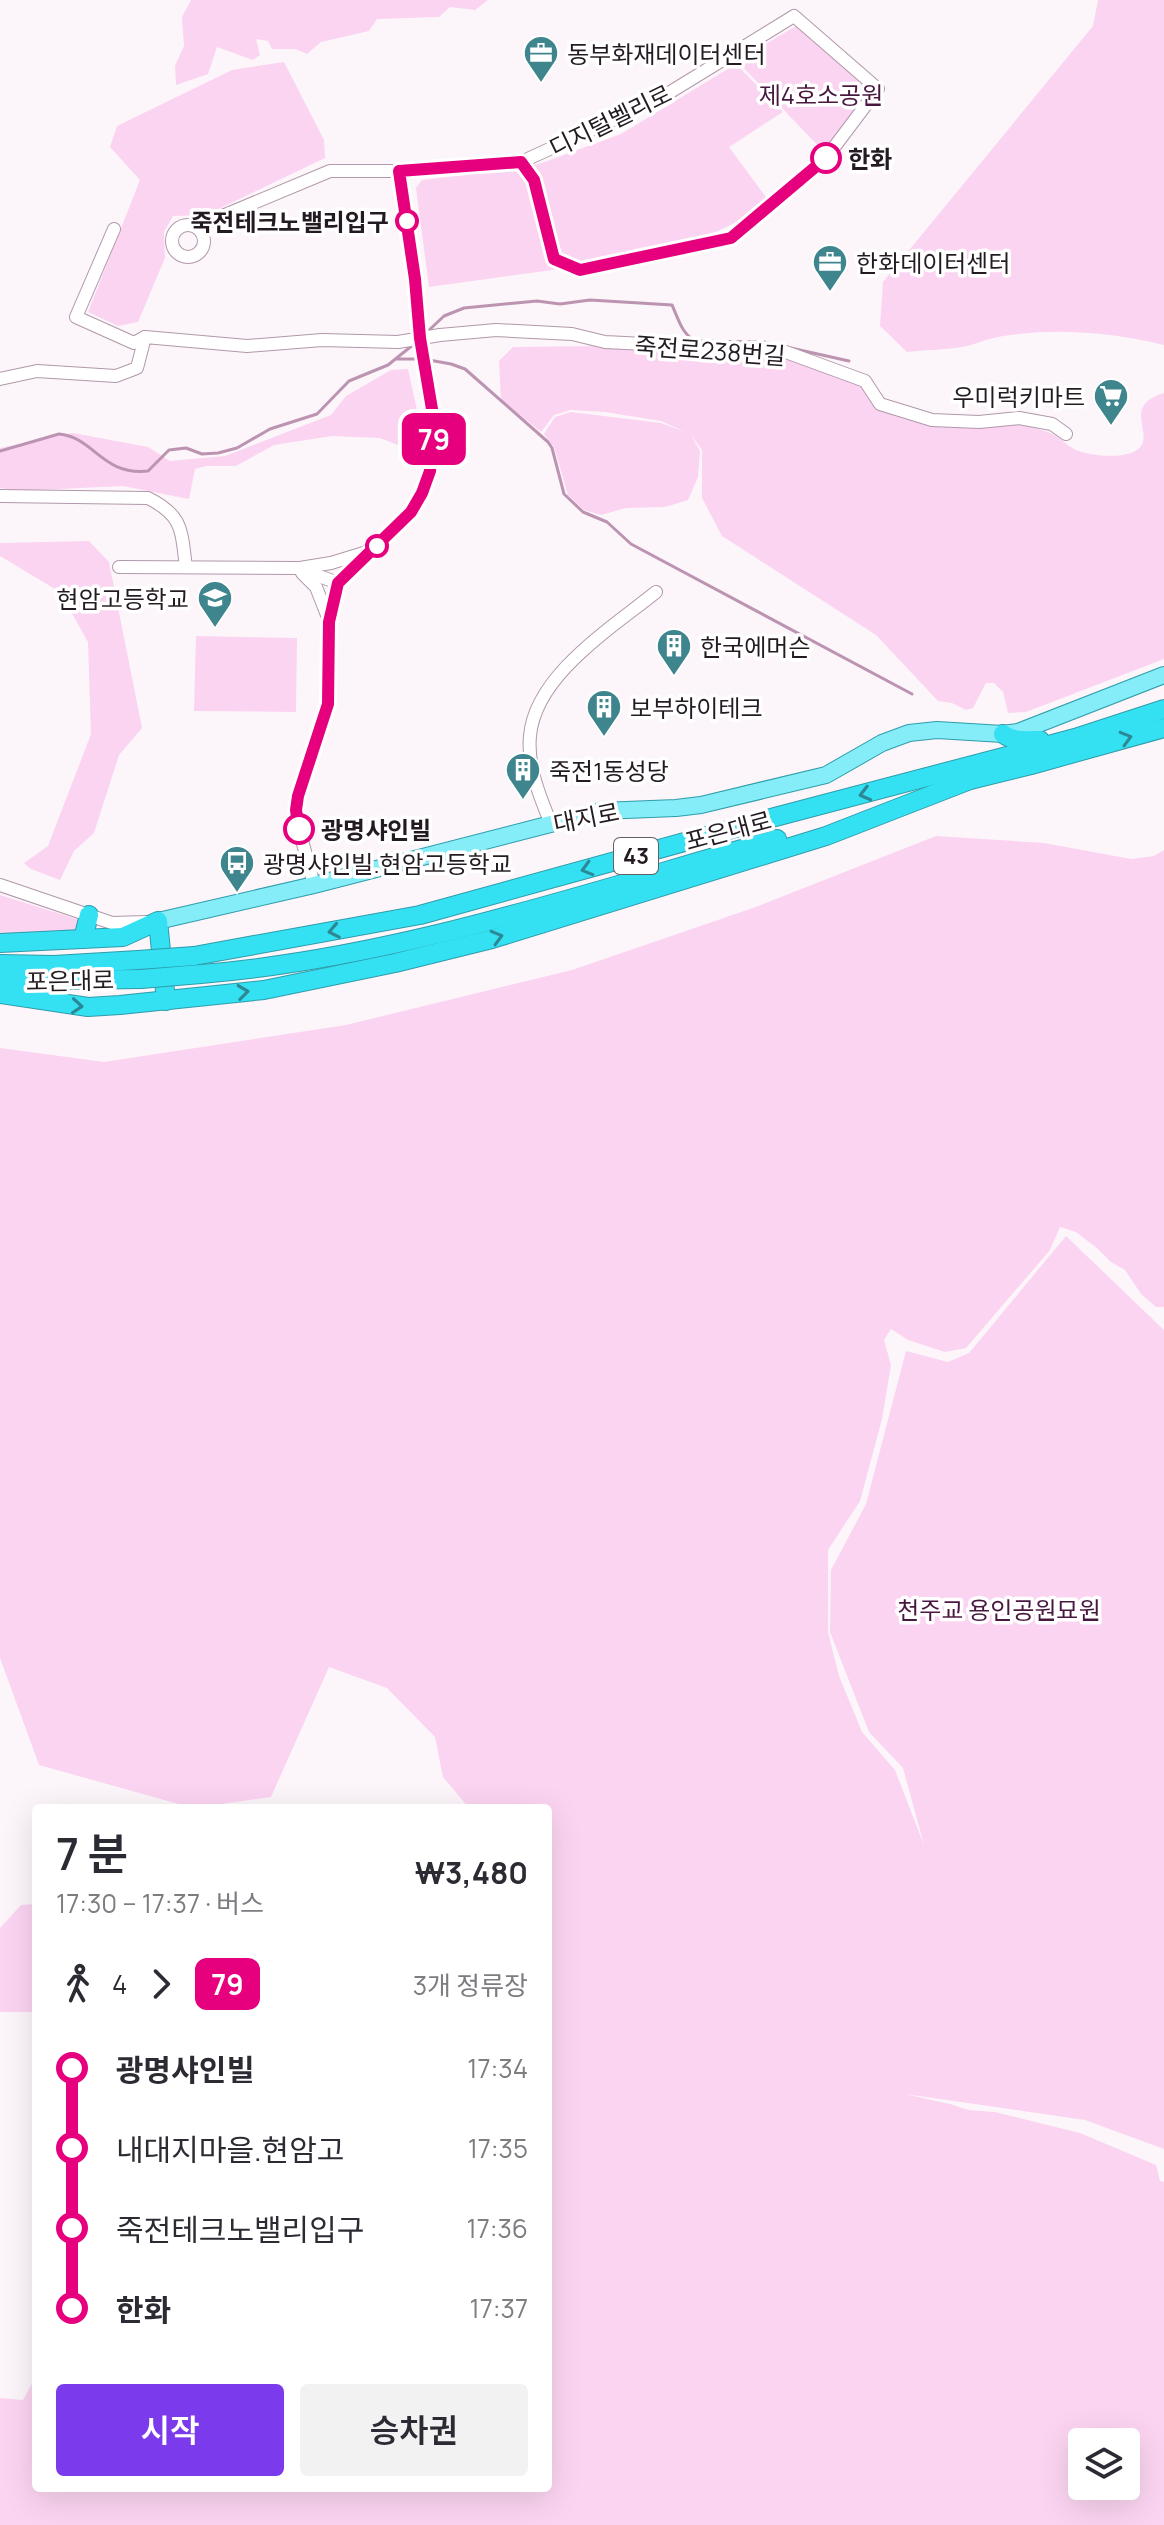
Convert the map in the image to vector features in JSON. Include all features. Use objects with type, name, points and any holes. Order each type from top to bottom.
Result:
[{"type":"highway","name":"포은대로","points":[[197,965],[420,915],[1075,738],[1164,709]]},
{"type":"highway","name":"포은대로","points":[[197,965],[264,969],[503,918],[810,830],[908,797],[1164,728]]},
{"type":"highway","points":[[1003,734],[1022,741],[1075,738]]},
{"type":"highway","points":[[0,994],[88,1007],[166,1001],[264,990],[395,963],[492,939],[826,836],[970,780]]},
{"type":"highway","points":[[83,939],[89,915]]},
{"type":"highway","points":[[0,943],[123,937],[158,921],[166,1001]]},
{"type":"highway","name":"포은대로","points":[[0,964],[139,970]]},
{"type":"highway","name":"43","points":[[139,970],[197,965]]},
{"type":"highway","name":"포은대로","points":[[0,981],[139,970]]},
{"type":"main road","name":"대지로","points":[[158,921],[314,885],[601,811],[701,805],[826,775],[882,743],[909,733],[937,730],[1003,734],[1034,727],[1164,675]]},
{"type":"street","name":"디지털벨리로","points":[[200,230],[208,222],[330,171],[399,171],[521,162],[659,99],[794,16],[878,89],[826,158],[731,238],[580,270],[554,259],[534,180],[521,162]]},
{"type":"street","points":[[314,885],[296,810],[328,704],[329,622],[338,583],[411,512],[430,471],[434,421],[399,171]]},
{"type":"street","name":"죽전로238번길","points":[[114,229],[76,317],[134,343],[145,337],[247,346],[322,340],[398,342],[496,330],[572,334],[605,342],[783,351],[865,381],[880,404],[932,420],[979,422],[1019,418],[1052,424],[1066,434]]},
{"type":"street","points":[[0,379],[37,371],[116,376],[137,368],[145,337]]},
{"type":"street","points":[[0,496],[148,498],[167,507],[176,518],[186,567]]},
{"type":"street","points":[[119,567],[297,568],[331,563],[372,551]]},
{"type":"street","points":[[297,568],[338,583]]},
{"type":"street","points":[[297,568],[316,587],[329,622]]},
{"type":"street","points":[[551,824],[537,789],[532,762],[529,736],[535,714],[549,688],[568,665],[656,592]]},
{"type":"street","name":"대지로","points":[[0,885],[112,923],[158,921]]},
{"type":"green space","points":[[191,0],[488,0],[475,10],[450,7],[439,17],[377,19],[369,31],[321,42],[307,54],[295,49],[272,49],[268,41],[256,39],[260,55],[253,60],[217,47],[208,74],[176,85],[175,66],[184,46],[182,17]]},
{"type":"green space","points":[[1098,0],[1164,0],[1164,345],[1103,334],[1039,332],[998,337],[962,347],[907,352],[880,326],[883,282],[1093,26]]},
{"type":"green space","name":"제4호소공원","points":[[796,26],[866,85],[863,101],[823,151],[737,61]]},
{"type":"green space","points":[[284,62],[324,140],[325,158],[206,215],[173,216],[164,232],[165,258],[138,322],[118,326],[88,312],[140,180],[110,147],[117,126],[232,70]]},
{"type":"green space","points":[[736,64],[783,112],[729,147],[768,200],[747,217],[701,239],[552,270],[429,287],[416,188],[422,180],[542,163],[621,134]]},
{"type":"green space","points":[[599,346],[780,356],[862,385],[880,408],[977,426],[1028,426],[1054,435],[1076,450],[1104,456],[1125,455],[1140,448],[1143,441],[1143,407],[1150,399],[1164,393],[1164,659],[1026,712],[1008,713],[1003,692],[994,683],[986,683],[973,708],[966,710],[938,701],[876,635],[722,536],[702,498],[702,450],[691,435],[700,451],[698,477],[688,500],[665,507],[626,508],[601,515],[584,510],[568,495],[554,447],[544,434],[555,417],[571,412],[661,423],[685,432],[661,421],[571,410],[554,415],[541,432],[501,400],[499,361],[513,347]]},
{"type":"green space","points":[[408,369],[420,424],[418,453],[380,438],[332,436],[274,445],[236,466],[195,469],[189,499],[123,486],[17,491],[0,488],[0,448],[73,433],[148,447],[170,461],[225,456],[331,415],[346,396],[391,370]]},
{"type":"green space","points":[[89,541],[109,562],[142,728],[119,755],[94,833],[74,851],[60,880],[31,869],[24,863],[48,846],[91,734],[88,642],[60,592],[0,556],[0,543]]},
{"type":"green space","points":[[196,636],[297,638],[296,712],[194,711]]},
{"type":"green space","name":"천주교 용인공원묘원","points":[[936,836],[1044,843],[1131,859],[1154,856],[1164,850],[1164,1307],[1156,1307],[1141,1294],[1125,1270],[1076,1232],[1060,1227],[1050,1250],[966,1348],[945,1352],[908,1340],[891,1329],[884,1340],[891,1365],[882,1419],[860,1501],[828,1550],[828,1632],[839,1676],[862,1732],[895,1770],[924,1845],[903,1768],[869,1732],[830,1632],[831,1570],[866,1504],[906,1351],[948,1362],[969,1353],[1066,1236],[1164,1330],[1164,2149],[1085,2120],[905,2094],[1080,2133],[1156,2165],[1160,2181],[1164,2182],[1164,2525],[0,2525],[0,2398],[23,2400],[32,2383],[32,2492],[552,2492],[552,1804],[466,1804],[443,1777],[435,1737],[387,1688],[329,1667],[271,1797],[221,1804],[179,1804],[39,1765],[0,1658],[0,1048],[104,1062],[346,1025],[572,970],[753,908]]},
{"type":"green space","points":[[0,895],[83,921],[80,932],[0,937]]},
{"type":"green space","points":[[32,1904],[32,2012],[0,2012],[0,1928],[21,1905]]},
{"type":"waterway","points":[[426,333],[444,316],[464,308],[590,300],[672,305],[684,330],[696,341],[764,342],[849,361]]},
{"type":"waterway","points":[[0,451],[59,434],[81,442],[109,462],[132,471],[148,471],[169,450],[186,448],[202,454],[218,453],[237,448],[270,429],[317,414],[349,381],[388,365],[414,344]]},
{"type":"waterway","points":[[397,359],[421,359]]},
{"type":"waterway","points":[[429,360],[465,369],[548,442],[564,494],[583,512],[607,522],[631,544],[912,694]]},
{"type":"bus line","name":"79","points":[[299,829],[296,810],[298,796],[328,704],[329,622],[338,583],[411,512],[430,471],[434,421],[399,171],[521,162],[534,180],[554,259],[580,270],[731,238],[826,158]]},
{"type":"place","name":"동부화재데이터센터","points":[[541,84]]},
{"type":"place","name":"한화","points":[[826,158]]},
{"type":"place","name":"죽전테크노밸리입구","points":[[407,221]]},
{"type":"place","name":"한화데이터센터","points":[[830,293]]},
{"type":"place","name":"우미럭키마트","points":[[1111,427]]},
{"type":"place","name":"현암고등학교","points":[[215,629]]},
{"type":"place","name":"한국에머슨","points":[[674,677]]},
{"type":"place","name":"보부하이테크","points":[[604,738]]},
{"type":"place","name":"죽전1동성당","points":[[523,801]]},
{"type":"place","name":"광명샤인빌","points":[[299,829]]},
{"type":"place","name":"광명샤인빌.현암고등학교","points":[[237,894]]}]
